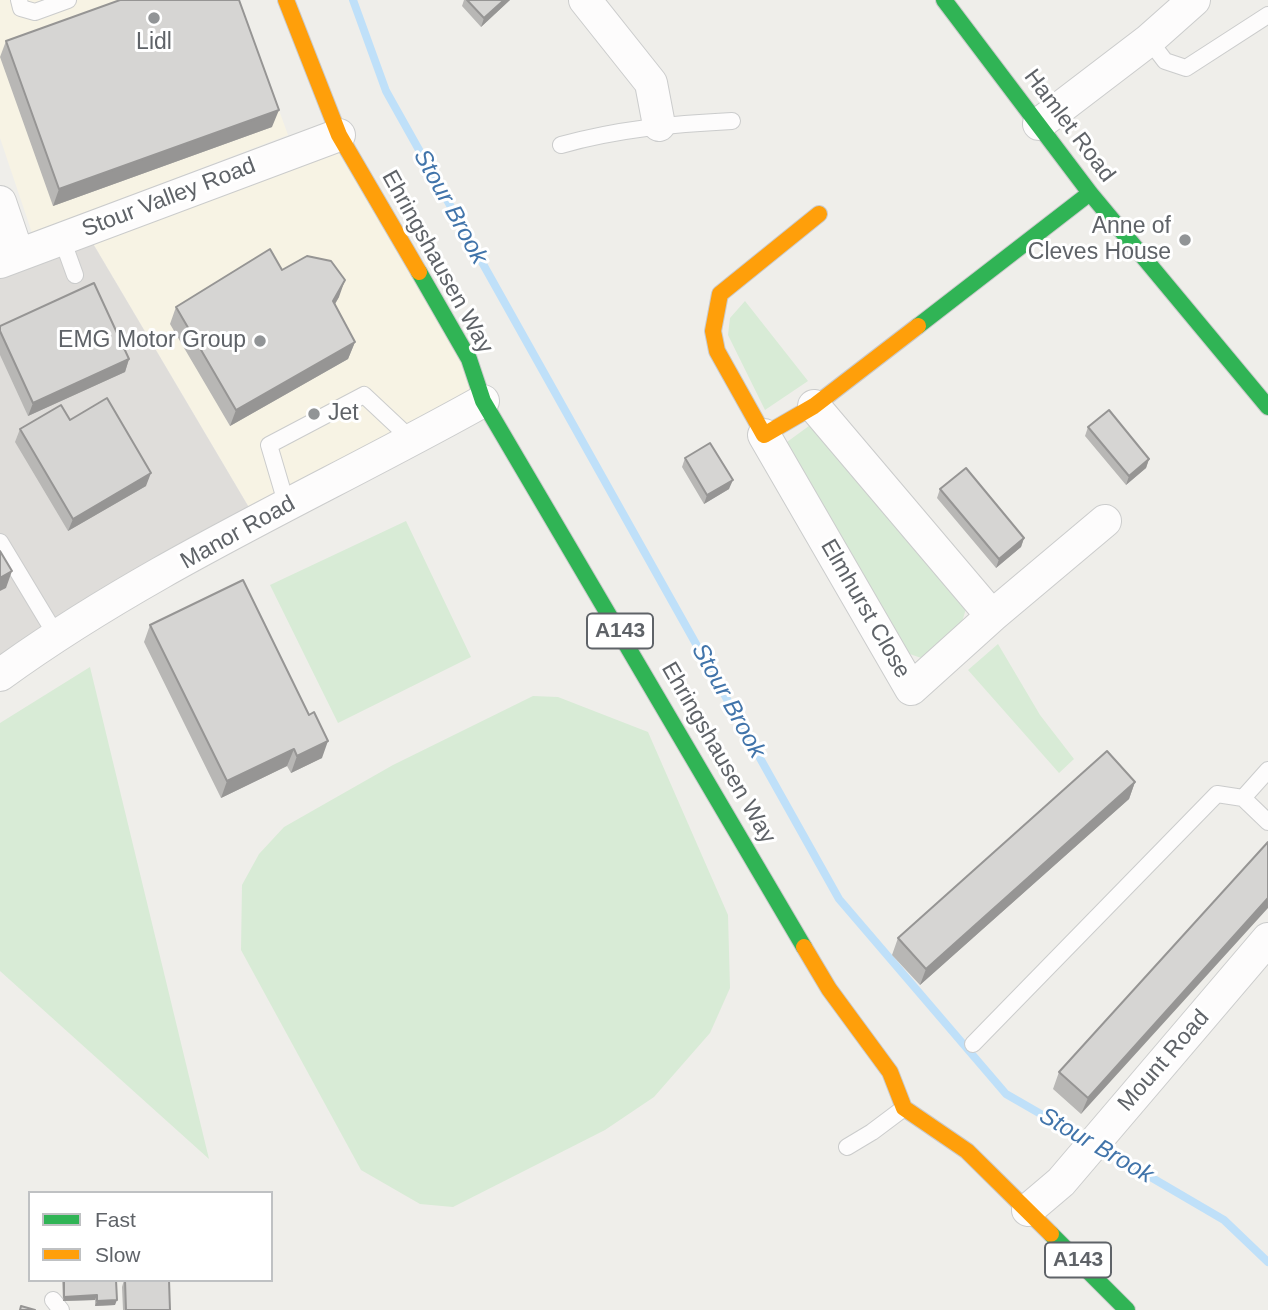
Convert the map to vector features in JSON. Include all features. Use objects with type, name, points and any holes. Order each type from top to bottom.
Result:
[{"type":"main road","name":"Ehringshausen Way","points":[[286,0],[339,135],[468,359],[483,401],[829,989],[890,1072],[904,1108]]},
{"type":"main road","name":"Hamlet Road","points":[[944,0],[1090,193],[1268,407]]},
{"type":"main road","points":[[764,435],[814,406],[1090,193]]},
{"type":"main road","name":"Elmhurst Close","points":[[764,435],[717,351],[713,331],[720,294],[819,214]]},
{"type":"main road","name":"A143","points":[[904,1108],[967,1151],[1127,1310]]},
{"type":"street","points":[[585,0],[651,83],[659,125]]},
{"type":"street","points":[[1039,124],[1149,40],[1194,0]]},
{"type":"street","name":"Stour Valley Road","points":[[9,258],[339,135]]},
{"type":"street","points":[[0,202],[9,258]]},
{"type":"street","name":"Manor Road","points":[[0,675],[56,635],[287,506],[483,401]]},
{"type":"street","points":[[814,406],[992,616]]},
{"type":"street","name":"Elmhurst Close","points":[[764,435],[911,689],[992,616],[1105,521]]},
{"type":"street","name":"Mount Road","points":[[1028,1210],[1069,1173],[1268,939]]},
{"type":"lane","points":[[19,0],[21,8],[35,12],[68,0]]},
{"type":"lane","points":[[1149,40],[1165,61],[1186,68],[1268,15]]},
{"type":"lane","points":[[561,145],[614,132],[659,125],[732,121]]},
{"type":"lane","points":[[62,239],[75,275]]},
{"type":"lane","points":[[287,506],[269,445],[364,395],[412,440]]},
{"type":"lane","points":[[0,542],[56,635]]},
{"type":"lane","points":[[1243,798],[1268,770]]},
{"type":"lane","points":[[973,1044],[1217,794],[1243,798],[1268,822]]},
{"type":"lane","points":[[847,1147],[904,1108]]},
{"type":"shaded area","points":[[0,0],[239,0],[288,135],[32,233],[0,138]]},
{"type":"shaded area","points":[[339,135],[483,401],[257,521],[85,230]]},
{"type":"shaded area","points":[[85,230],[257,521],[0,675],[0,262]]},
{"type":"green space","points":[[745,301],[808,381],[765,410],[728,335],[730,318]]},
{"type":"green space","points":[[813,423],[968,602],[959,632],[924,659],[907,653],[789,457],[787,442]]},
{"type":"green space","points":[[406,521],[471,657],[338,723],[270,585]]},
{"type":"green space","points":[[998,644],[1040,715],[1074,759],[1059,773],[968,670]]},
{"type":"green space","points":[[90,667],[209,1159],[0,971],[0,723]]},
{"type":"green space","points":[[533,696],[558,697],[648,732],[728,915],[730,988],[710,1033],[654,1097],[605,1130],[453,1207],[420,1204],[361,1170],[241,950],[242,885],[259,854],[284,827],[393,765]]},
{"type":"building","points":[[120,0],[239,0],[279,110],[59,189],[6,41]]},
{"type":"building","points":[[467,0],[504,0],[484,18]]},
{"type":"building","name":"EMG Motor Group","points":[[270,249],[282,270],[307,256],[331,261],[345,280],[333,301],[355,342],[236,410],[176,307]]},
{"type":"building","points":[[94,283],[129,359],[33,403],[0,326]]},
{"type":"building","points":[[107,398],[151,473],[73,519],[20,429],[61,405],[70,420]]},
{"type":"building","points":[[1109,410],[1149,459],[1129,476],[1088,427]]},
{"type":"building","points":[[710,443],[733,480],[707,495],[685,458]]},
{"type":"building","points":[[966,468],[1024,538],[999,559],[940,489]]},
{"type":"building","points":[[0,551],[12,571],[0,578]]},
{"type":"building","points":[[243,580],[309,715],[314,712],[328,741],[297,756],[294,749],[227,781],[150,625]]},
{"type":"building","points":[[1107,751],[1135,782],[926,969],[898,938]]},
{"type":"building","points":[[1268,842],[1268,898],[1088,1098],[1059,1072]]},
{"type":"building","points":[[64,1282],[116,1282],[117,1300],[97,1301],[97,1295],[64,1297]]},
{"type":"building","points":[[125,1282],[169,1282],[170,1310],[126,1310]]},
{"type":"waterway","name":"Stour Brook","points":[[353,0],[386,91],[839,899],[1006,1094],[1086,1140]]},
{"type":"waterway","name":"Stour Brook","points":[[1101,1148],[1224,1220],[1268,1262]]},
{"type":"traffic: fast","points":[[944,0],[1090,193],[1268,407]]},
{"type":"traffic: fast","points":[[918,326],[1090,193]]},
{"type":"traffic: fast","points":[[419,272],[469,359],[483,401],[804,947]]},
{"type":"traffic: fast","points":[[1051,1234],[1127,1310]]},
{"type":"traffic: slow","points":[[286,0],[339,135],[419,272]]},
{"type":"traffic: slow","points":[[819,214],[720,294],[713,331],[717,351],[764,435],[814,406],[918,326]]},
{"type":"traffic: slow","points":[[804,947],[829,989],[890,1072],[904,1108],[967,1151],[1051,1234]]},
{"type":"place","name":"Lidl","points":[[154,18]]},
{"type":"place","name":"Anne of Cleves House","points":[[1185,240]]},
{"type":"place","name":"EMG Motor Group","points":[[260,341]]},
{"type":"place","name":"Jet","points":[[314,414]]}]
